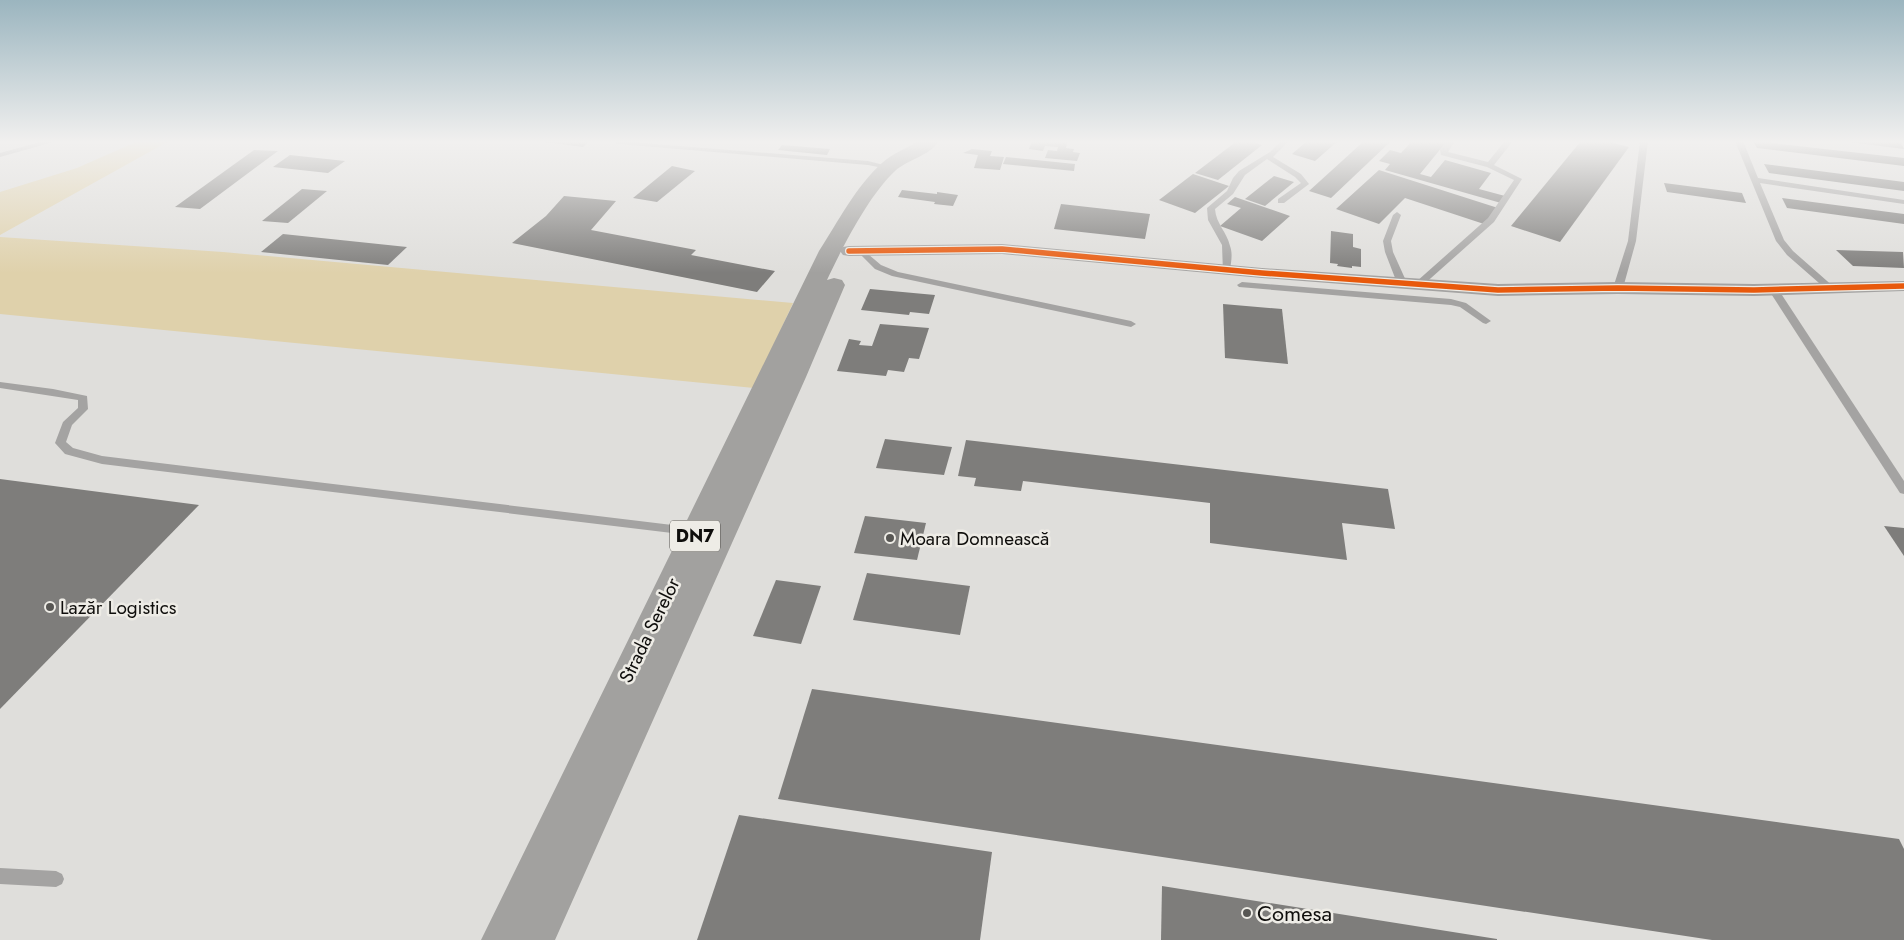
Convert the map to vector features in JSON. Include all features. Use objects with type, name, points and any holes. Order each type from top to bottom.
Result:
[{"type":"highway","name":"Strada Serelor","points":[[501,940],[830,251],[865,193],[872,185]]},
{"type":"highway","name":"Strada Serelor","points":[[534,940],[794,378],[855,252],[872,209],[889,185]]},
{"type":"street","points":[[855,252],[1002,249],[1226,270],[1383,289],[1410,284],[1498,290],[1618,288],[1772,289],[1904,286]]},
{"type":"lane","points":[[1226,270],[1228,255],[1226,244],[1211,222],[1211,208],[1230,192],[1234,185]]},
{"type":"lane","points":[[1282,201],[1304,185]]},
{"type":"lane","points":[[1397,215],[1387,241],[1389,252],[1410,284],[1491,220],[1515,185]]},
{"type":"lane","points":[[1618,288],[1632,241],[1639,185]]},
{"type":"lane","points":[[1757,185],[1780,241],[1790,253],[1830,288]]},
{"type":"lane","points":[[1788,185],[1904,202]]},
{"type":"lane","points":[[855,252],[878,267],[895,274],[1131,324]]},
{"type":"lane","points":[[1242,285],[1383,289],[1463,305],[1486,321]]},
{"type":"lane","points":[[1772,289],[1904,490]]},
{"type":"lane","points":[[0,385],[83,398],[83,409],[67,424],[60,443],[69,451],[102,460],[697,532]]},
{"type":"lane","points":[[0,876],[56,879]]},
{"type":"shaded area","points":[[23,185],[90,185],[0,235],[0,192]]},
{"type":"shaded area","points":[[0,237],[223,252],[793,303],[754,388],[0,314]]},
{"type":"building","points":[[206,185],[232,185],[200,209],[175,207]]},
{"type":"building","points":[[649,185],[678,185],[657,202],[633,198]]},
{"type":"building","points":[[1179,185],[1229,186],[1195,213],[1159,200]]},
{"type":"building","points":[[1263,185],[1291,185],[1265,206],[1245,199]]},
{"type":"building","points":[[1316,185],[1345,185],[1331,198],[1309,191]]},
{"type":"building","points":[[1363,185],[1426,185],[1498,208],[1484,224],[1405,198],[1379,224],[1336,209]]},
{"type":"building","points":[[1437,185],[1482,185],[1479,189],[1505,196],[1501,203]]},
{"type":"building","points":[[1545,185],[1601,185],[1560,242],[1511,226]]},
{"type":"building","points":[[1665,185],[1742,193],[1746,203],[1667,192]]},
{"type":"building","points":[[1858,185],[1904,185],[1904,191]]},
{"type":"building","points":[[302,189],[327,191],[288,223],[262,221]]},
{"type":"building","points":[[902,190],[958,195],[953,206],[898,197]]},
{"type":"building","points":[[564,196],[616,201],[591,230],[696,250],[691,255],[775,271],[757,292],[512,243],[546,216]]},
{"type":"building","points":[[1235,197],[1290,216],[1262,241],[1220,226],[1241,208],[1227,204]]},
{"type":"building","points":[[1782,198],[1904,214],[1904,224],[1787,208]]},
{"type":"building","points":[[1061,204],[1150,214],[1145,239],[1054,229]]},
{"type":"building","points":[[1331,231],[1353,234],[1353,247],[1361,249],[1361,267],[1352,266],[1352,268],[1330,263]]},
{"type":"building","points":[[283,234],[407,247],[388,265],[261,252]]},
{"type":"building","points":[[1836,250],[1903,252],[1904,268],[1853,266]]},
{"type":"building","points":[[870,289],[935,295],[929,314],[910,312],[909,315],[861,310]]},
{"type":"building","points":[[1223,304],[1282,309],[1288,364],[1225,358]]},
{"type":"building","points":[[880,324],[929,328],[919,359],[909,358],[904,372],[888,370],[886,376],[837,371],[849,339],[861,341],[859,345],[872,346]]},
{"type":"building","points":[[885,439],[952,447],[944,475],[876,468]]},
{"type":"building","points":[[966,440],[1388,489],[1395,529],[1342,523],[1347,560],[1210,543],[1210,503],[1023,481],[1021,491],[974,486],[976,478],[958,476]]},
{"type":"building","name":"Lazăr Logistics","points":[[0,479],[199,505],[0,709]]},
{"type":"building","name":"Moara Domnească","points":[[865,516],[926,523],[917,560],[854,553]]},
{"type":"building","points":[[1884,526],[1904,528],[1904,556]]},
{"type":"building","points":[[867,573],[970,586],[960,635],[853,620]]},
{"type":"building","points":[[776,580],[821,586],[801,644],[753,636]]},
{"type":"building","points":[[812,689],[1899,839],[1904,849],[1904,940],[1712,940],[778,799]]},
{"type":"building","points":[[739,815],[992,852],[980,940],[697,940]]},
{"type":"building","name":"Comesa","points":[[1162,886],[1497,939],[1497,940],[1161,940]]},
{"type":"cycle path","points":[[849,251],[1002,249],[1262,273],[1498,290],[1618,288],[1754,290],[1904,286]]},
{"type":"place","name":"Moara Domnească","points":[[890,538]]},
{"type":"place","name":"Lazăr Logistics","points":[[50,607]]},
{"type":"place","name":"Comesa","points":[[1247,913]]}]
